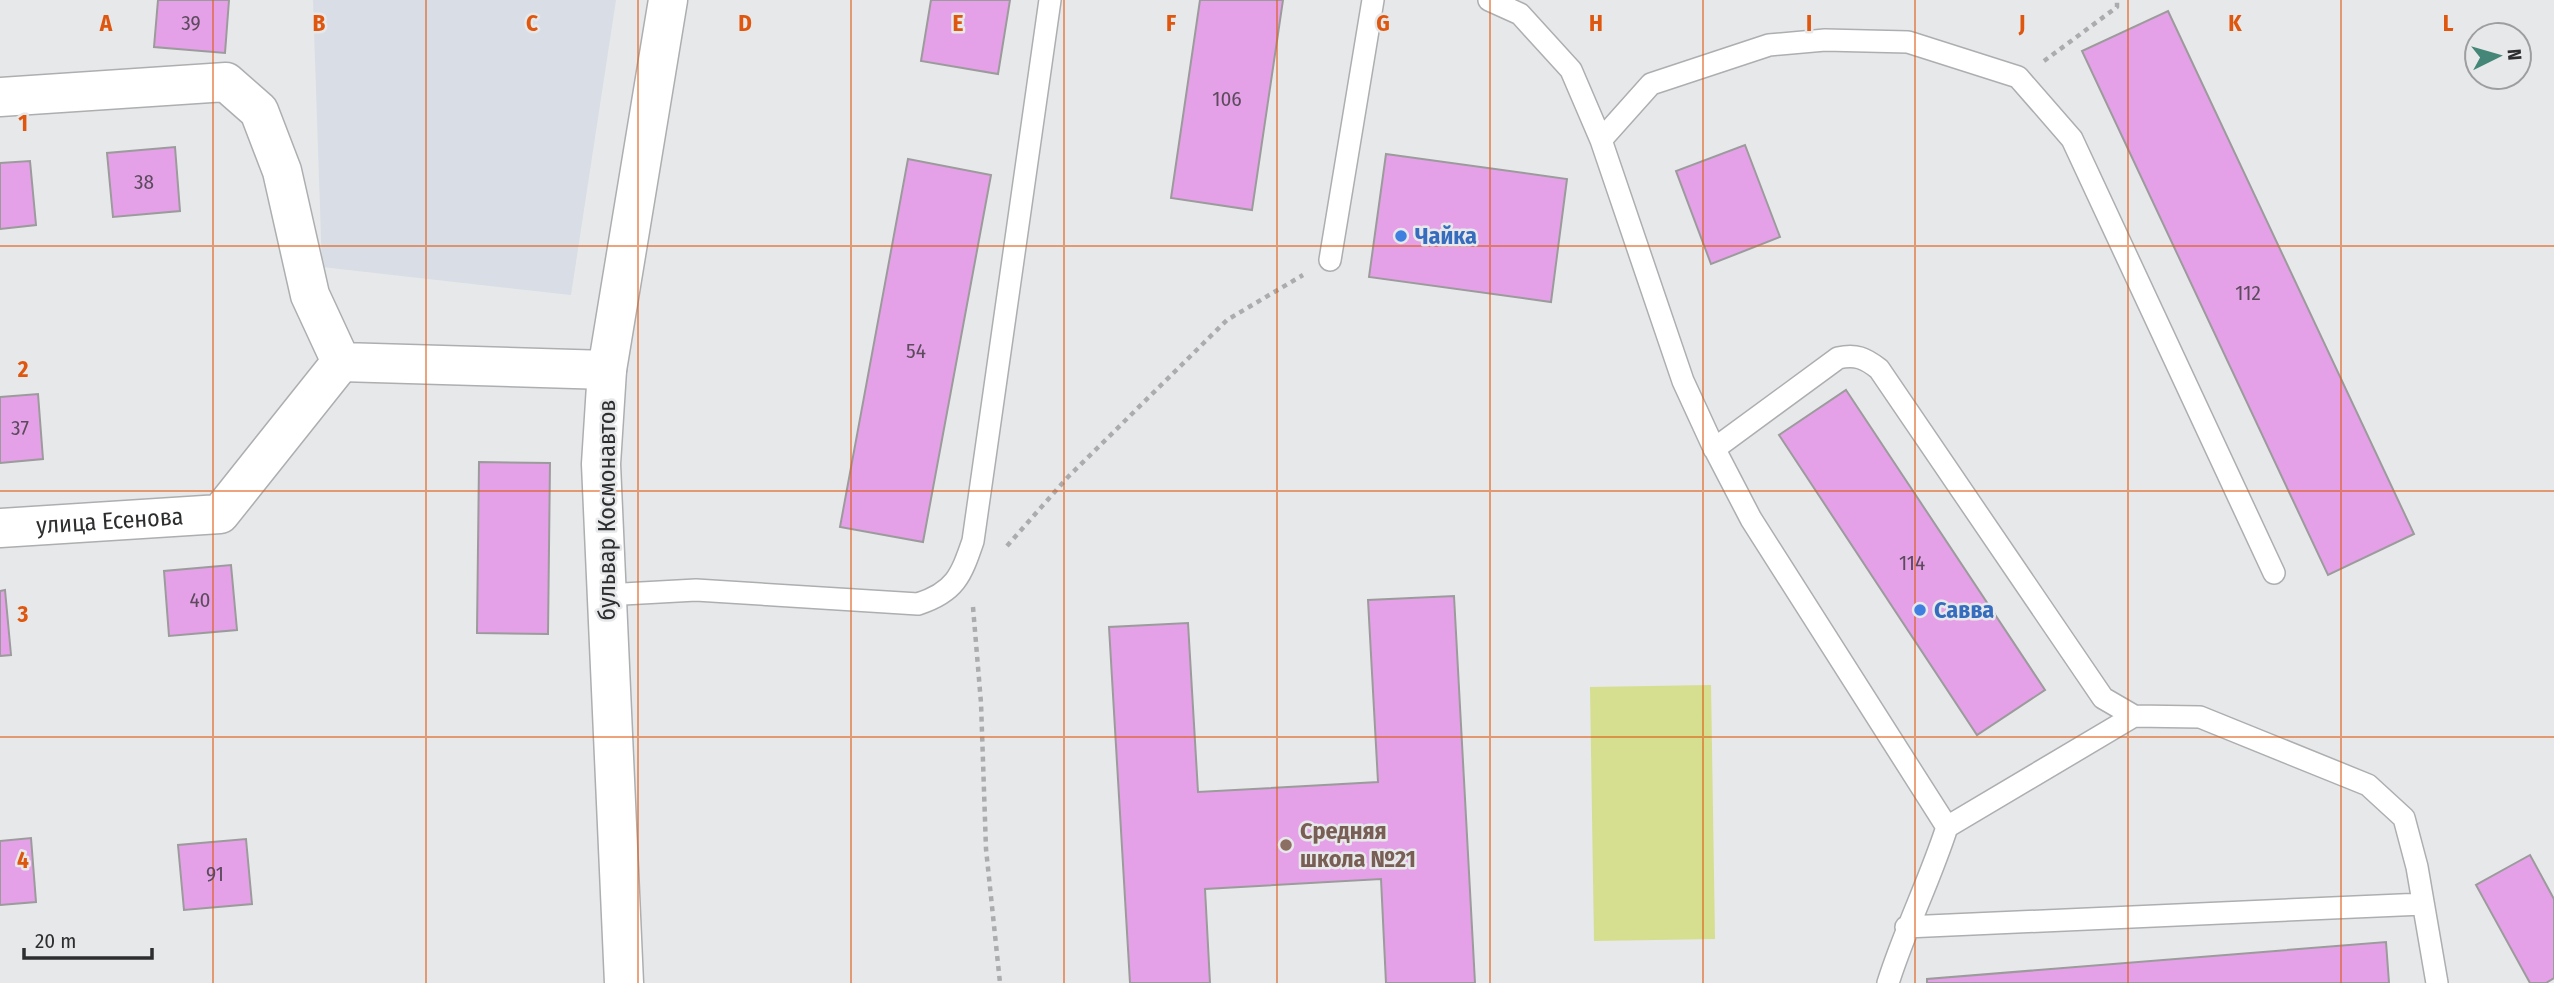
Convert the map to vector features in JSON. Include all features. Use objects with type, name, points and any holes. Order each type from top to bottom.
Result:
[{"type":"street","name":"бульвар Космонавтов","points":[[624,983],[601,464],[607,370],[668,0]]},
{"type":"street","points":[[0,97],[226,82],[259,111],[282,171],[310,295],[341,362],[607,370]]},
{"type":"street","name":"улица Есенова","points":[[0,528],[220,514],[341,362]]},
{"type":"lane","points":[[605,595],[696,590],[918,604],[939,597],[963,570],[972,541],[1050,0]]},
{"type":"lane","points":[[1330,260],[1373,0]]},
{"type":"lane","points":[[1489,0],[1520,14],[1571,70],[1601,140],[1683,382],[1714,449],[1751,519],[1947,827]]},
{"type":"lane","points":[[1601,140],[1651,84],[1769,45],[1825,40],[1908,42],[2018,77],[2072,139],[2274,573]]},
{"type":"lane","points":[[1714,449],[1838,358],[1848,356],[1867,360],[1879,369],[2103,698],[2134,716],[2200,717],[2368,785],[2404,818],[2437,983]]},
{"type":"lane","points":[[1888,983],[1906,927],[1934,869],[1947,827],[2134,716]]},
{"type":"lane","points":[[1906,927],[2423,904]]},
{"type":"path","points":[[2018,77],[2068,45],[2117,7],[2118,0]]},
{"type":"path","points":[[1000,983],[986,849],[975,615],[963,570],[1005,549],[1094,450],[1227,320],[1330,260]]},
{"type":"shaded area","points":[[313,0],[616,0],[571,295],[322,267]]},
{"type":"green space","points":[[1711,685],[1715,939],[1594,941],[1590,687]]},
{"type":"building","points":[[158,0],[229,0],[225,53],[154,47]]},
{"type":"building","points":[[931,0],[1010,0],[998,74],[921,61]]},
{"type":"building","points":[[1200,0],[1283,0],[1252,210],[1171,198]]},
{"type":"building","points":[[2168,11],[2414,534],[2328,575],[2082,51]]},
{"type":"building","points":[[1745,145],[1780,237],[1711,264],[1676,171]]},
{"type":"building","points":[[175,147],[180,211],[113,217],[107,153]]},
{"type":"building","points":[[1386,154],[1567,179],[1551,302],[1369,277]]},
{"type":"building","points":[[908,159],[991,175],[923,542],[840,527]]},
{"type":"building","points":[[30,161],[36,225],[0,229],[0,163]]},
{"type":"building","points":[[1846,390],[2045,690],[1977,735],[1779,435]]},
{"type":"building","points":[[38,394],[43,459],[0,463],[0,397]]},
{"type":"building","points":[[479,462],[550,463],[548,634],[477,633]]},
{"type":"building","points":[[231,565],[237,630],[169,636],[164,571]]},
{"type":"building","points":[[5,590],[11,655],[0,656],[0,591]]},
{"type":"building","points":[[1454,596],[1475,983],[1386,983],[1381,879],[1205,889],[1210,983],[1130,983],[1109,627],[1188,623],[1198,792],[1378,782],[1368,600]]},
{"type":"building","points":[[31,838],[36,902],[0,905],[0,841]]},
{"type":"building","points":[[246,839],[252,904],[184,910],[178,845]]},
{"type":"building","points":[[2530,855],[2554,899],[2554,978],[2546,983],[2530,983],[2476,885]]},
{"type":"building","points":[[2386,942],[2389,983],[1927,983],[1927,979]]},
{"type":"place","name":"Чайка","points":[[1401,236]]},
{"type":"place","name":"Савва","points":[[1920,610]]},
{"type":"place","name":"Средняя школа №21","points":[[1286,845]]}]
